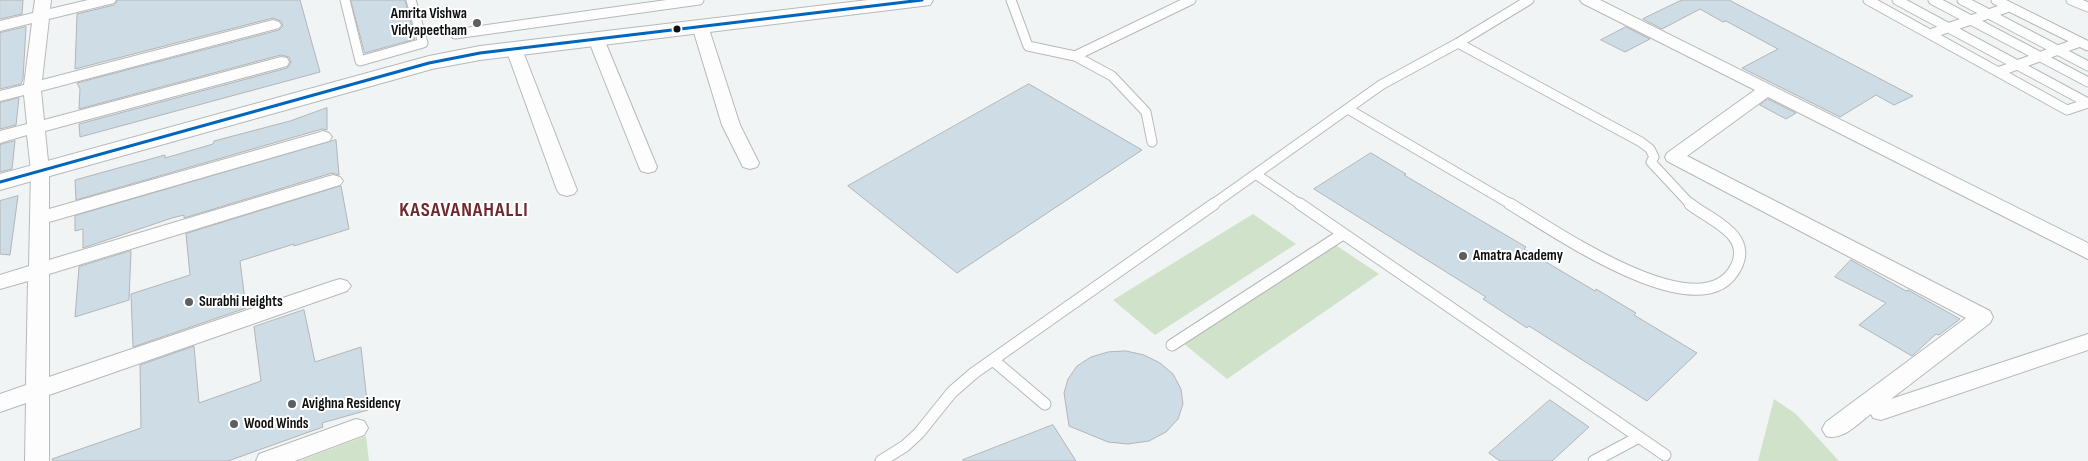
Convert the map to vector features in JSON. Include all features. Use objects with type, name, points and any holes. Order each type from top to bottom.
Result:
[{"type":"main road","points":[[0,182],[429,63],[480,53],[922,0]]},
{"type":"street","points":[[0,26],[43,8],[108,0]]},
{"type":"street","points":[[1588,0],[2046,229],[2088,252]]},
{"type":"street","points":[[37,461],[40,171],[32,88],[43,8]]},
{"type":"street","points":[[0,96],[273,25]]},
{"type":"street","points":[[700,26],[731,125],[750,164]]},
{"type":"street","points":[[596,39],[648,167]]},
{"type":"street","points":[[514,49],[567,190]]},
{"type":"street","points":[[0,137],[281,62]]},
{"type":"street","points":[[1767,90],[1674,157],[1982,318],[1834,429]]},
{"type":"street","points":[[40,218],[323,137]]},
{"type":"street","points":[[0,282],[333,181]]},
{"type":"street","points":[[0,404],[340,286]]},
{"type":"street","points":[[1881,411],[2088,342]]},
{"type":"street","points":[[268,461],[356,428]]},
{"type":"lane","points":[[345,0],[360,61],[423,43],[411,0]]},
{"type":"lane","points":[[455,34],[699,0]]},
{"type":"lane","points":[[1010,0],[1028,46],[1075,56],[1112,76],[1146,112],[1152,142]]},
{"type":"lane","points":[[1075,56],[1191,0]]},
{"type":"lane","points":[[881,461],[905,446],[919,433],[952,392],[993,360],[1177,229],[1257,175],[1381,85],[1458,43],[1529,0]]},
{"type":"lane","points":[[1868,0],[2067,110],[2088,103]]},
{"type":"lane","points":[[1897,0],[2088,103]]},
{"type":"lane","points":[[1933,0],[2088,82]]},
{"type":"lane","points":[[1962,0],[2088,66]]},
{"type":"lane","points":[[1996,0],[2084,44]]},
{"type":"lane","points":[[2071,0],[2088,7]]},
{"type":"lane","points":[[1930,34],[2010,7]]},
{"type":"lane","points":[[1348,109],[1614,265],[1634,274],[1670,287],[1699,290],[1714,287],[1728,278],[1739,264],[1739,249],[1732,234],[1722,223],[1688,203],[1651,162],[1654,157],[1650,149],[1641,142],[1458,43]]},
{"type":"lane","points":[[1998,72],[2084,44]]},
{"type":"lane","points":[[1257,175],[1665,455]]},
{"type":"lane","points":[[1172,346],[1343,234]]},
{"type":"lane","points":[[993,360],[1045,404]]},
{"type":"lane","points":[[1594,461],[1639,437]]},
{"type":"green space","points":[[1253,214],[1296,244],[1155,335],[1113,300]]},
{"type":"green space","points":[[1334,244],[1379,274],[1227,379],[1183,343]]},
{"type":"green space","points":[[1774,399],[1796,414],[1839,461],[1758,461]]},
{"type":"green space","points":[[366,436],[369,461],[299,461]]},
{"type":"building","points":[[0,0],[23,0],[22,14],[0,19]]},
{"type":"building","points":[[118,0],[300,0],[320,72],[80,137],[79,124],[287,68],[291,63],[289,57],[281,55],[79,109],[80,89],[77,83],[279,30],[283,26],[281,21],[273,18],[75,69],[77,14],[114,5]]},
{"type":"building","points":[[351,0],[405,0],[415,39],[365,53]]},
{"type":"building","points":[[1682,0],[1729,0],[1913,96],[1894,105],[1876,95],[1840,117],[1742,68],[1778,49],[1726,21],[1723,22],[1700,9],[1662,29],[1643,19]]},
{"type":"building","points":[[26,27],[23,79],[21,84],[0,89],[0,33]]},
{"type":"building","points":[[1626,27],[1650,39],[1625,52],[1601,40]]},
{"type":"building","points":[[1029,84],[1142,150],[957,273],[848,186]]},
{"type":"building","points":[[19,98],[16,125],[0,129],[0,103]]},
{"type":"building","points":[[1768,99],[1796,113],[1786,119],[1760,105]]},
{"type":"building","points":[[327,108],[327,130],[322,129],[76,200],[75,180],[165,155],[165,158],[213,144],[214,141],[290,121]]},
{"type":"building","points":[[336,140],[339,175],[332,173],[184,218],[184,215],[172,218],[83,248],[83,229],[75,231],[75,216]]},
{"type":"building","points":[[15,141],[12,169],[0,172],[0,145]]},
{"type":"building","points":[[1371,153],[1406,174],[1404,175],[1526,247],[1524,249],[1636,313],[1634,315],[1697,353],[1647,401],[1529,326],[1527,328],[1483,299],[1486,297],[1314,189]]},
{"type":"building","points":[[341,186],[349,229],[240,261],[246,308],[133,347],[131,294],[190,275],[186,234]]},
{"type":"building","points":[[18,196],[10,255],[0,254],[0,201]]},
{"type":"building","points":[[131,251],[129,300],[75,317],[79,267]]},
{"type":"building","points":[[1851,260],[1960,319],[1939,335],[1936,334],[1912,356],[1859,325],[1886,303],[1835,277]]},
{"type":"building","points":[[304,310],[315,362],[361,347],[368,410],[322,423],[323,427],[228,461],[53,461],[52,459],[141,428],[140,365],[194,346],[199,403],[261,381],[254,327]]},
{"type":"building","points":[[1126,351],[1144,355],[1160,363],[1173,374],[1181,389],[1183,404],[1178,419],[1166,432],[1149,441],[1128,444],[1108,442],[1069,426],[1064,393],[1068,379],[1077,366],[1091,357],[1108,352]]},
{"type":"building","points":[[1550,400],[1589,427],[1552,461],[1500,461],[1489,453]]},
{"type":"building","points":[[1053,425],[1076,461],[963,461],[963,460]]},
{"type":"transit line","points":[[0,182],[429,63],[480,53],[922,0]]},
{"type":"place","name":"Amrita Vishwa Vidyapeetham","points":[[477,23]]},
{"type":"place","name":"Amatra Academy","points":[[1463,256]]},
{"type":"place","name":"Surabhi Heights","points":[[189,302]]},
{"type":"place","name":"Avighna Residency","points":[[292,404]]},
{"type":"place","name":"Wood Winds","points":[[234,424]]},
{"type":"district","name":"KASAVANAHALLI","points":[[464,211]]}]
